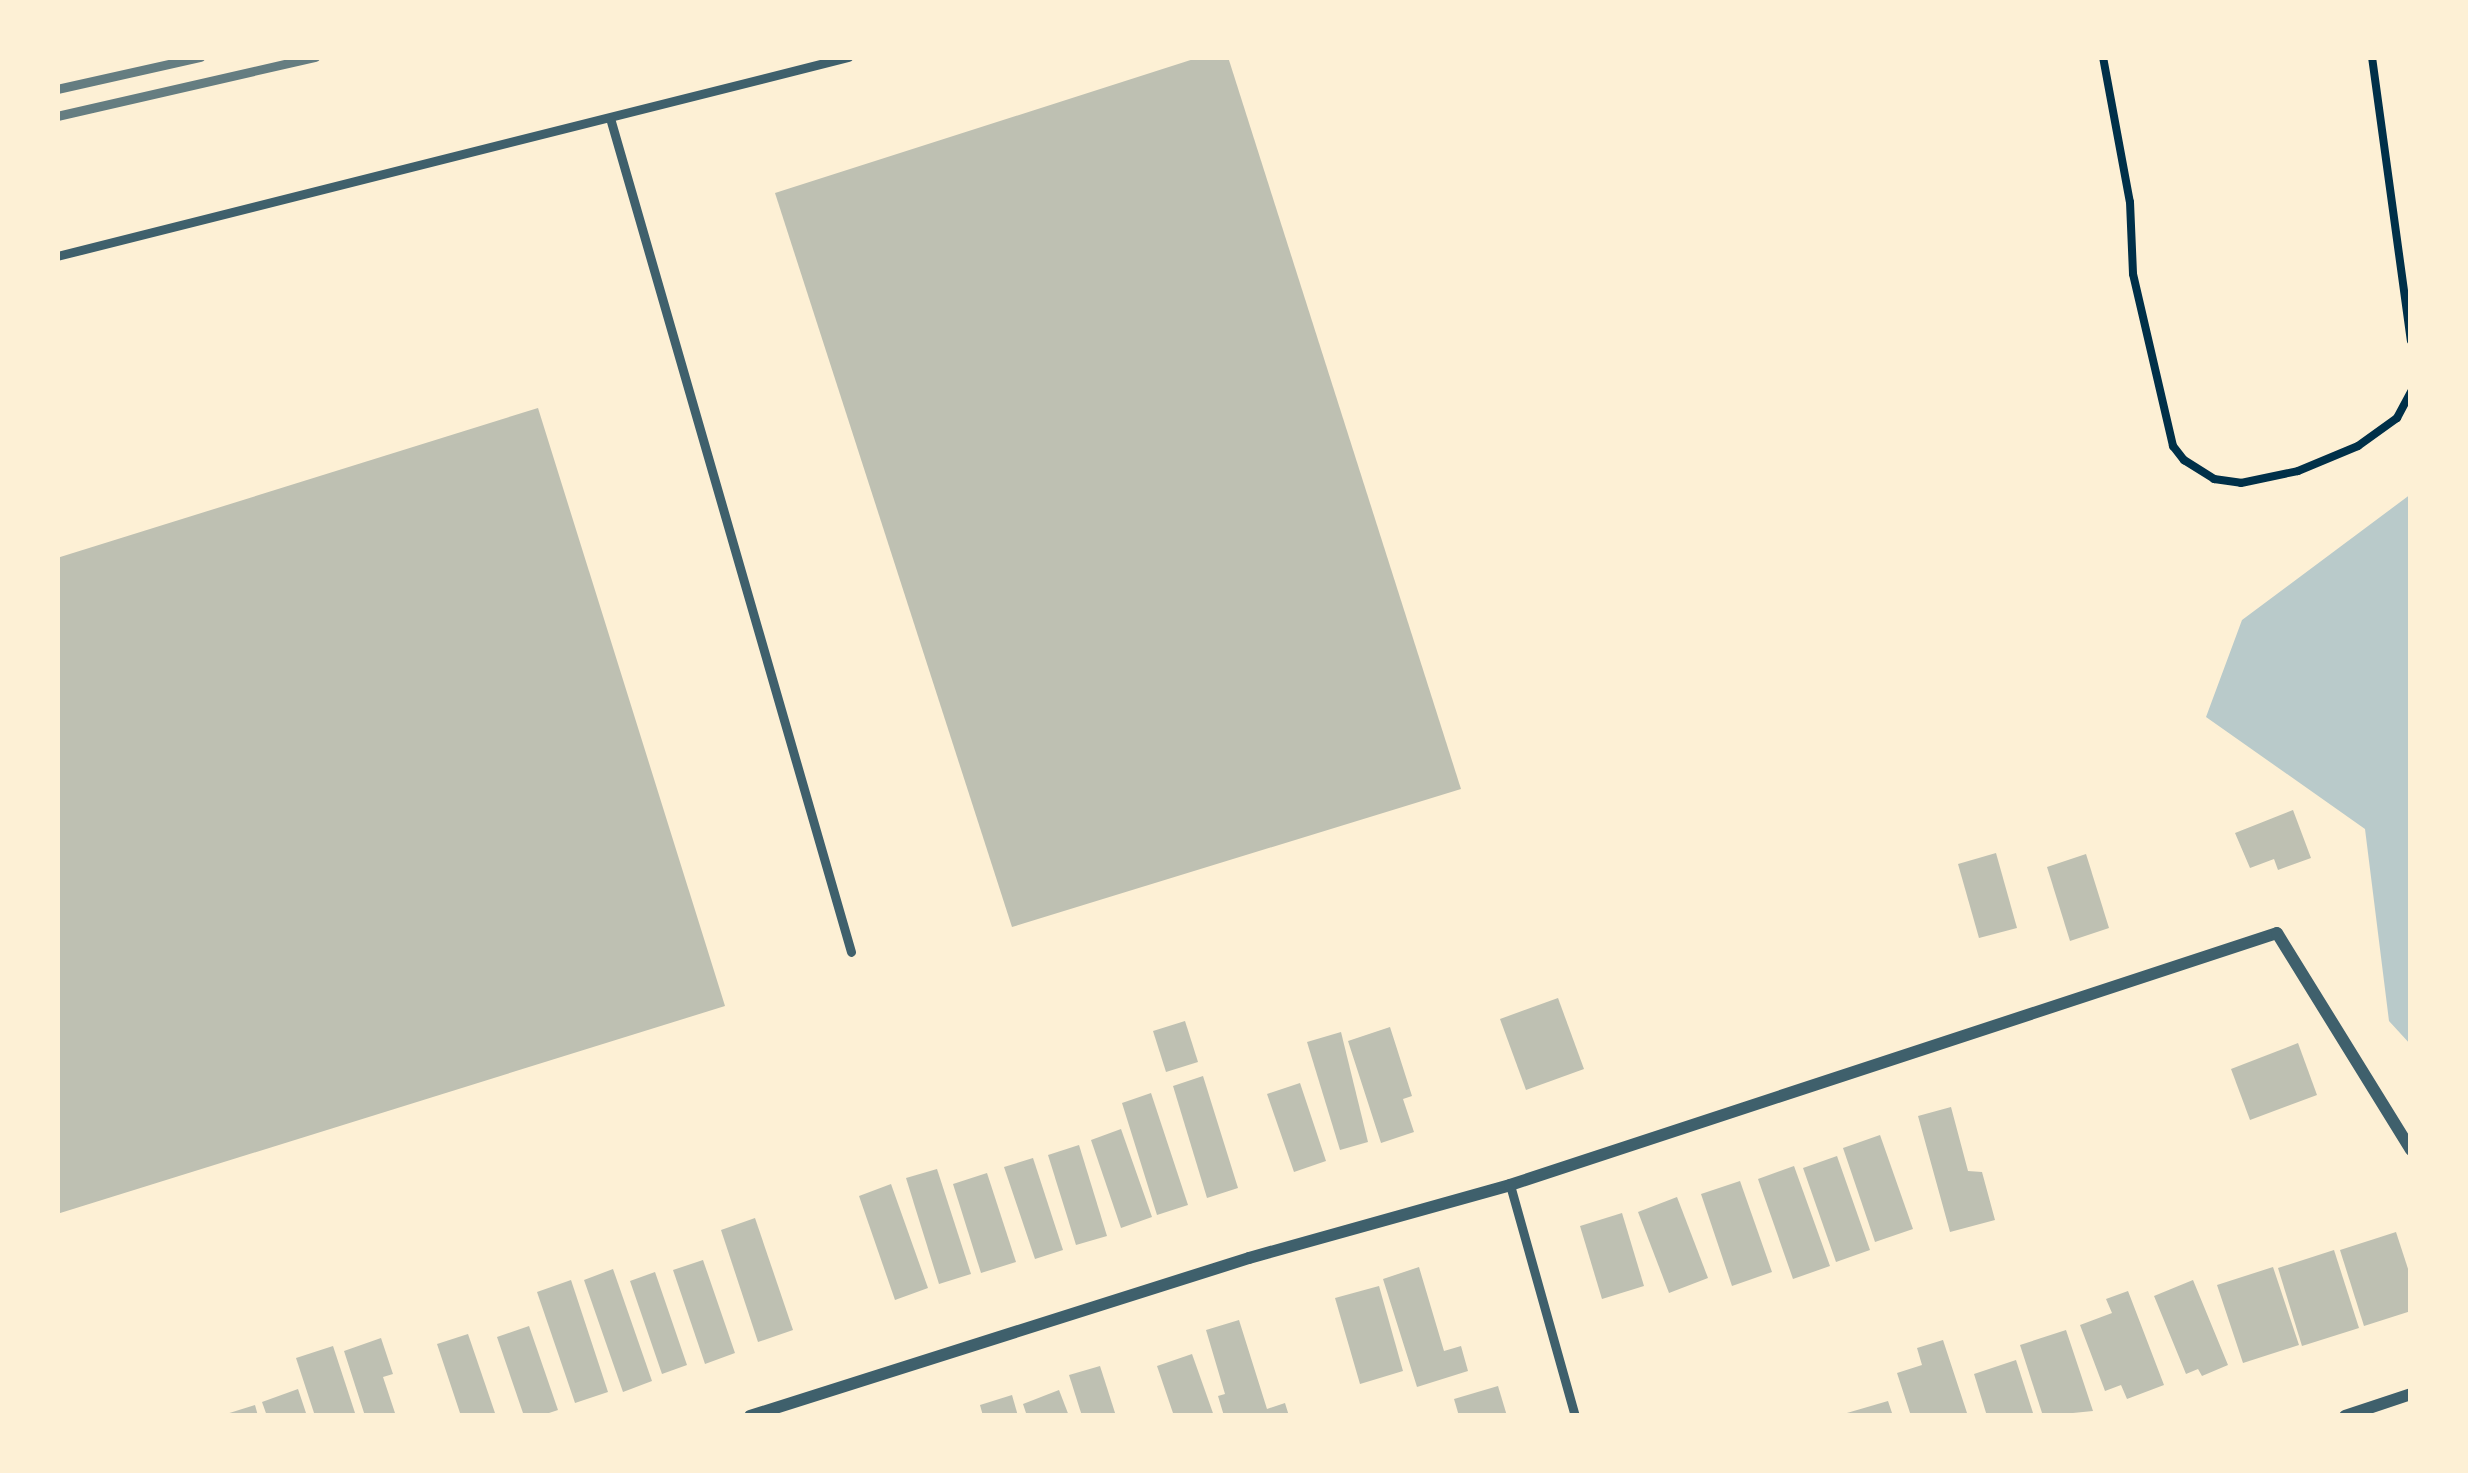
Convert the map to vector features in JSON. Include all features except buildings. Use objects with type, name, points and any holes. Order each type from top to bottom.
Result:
[{"type":"street","points":[[750,1416],[1249,1258],[1510,1185],[2277,933],[2411,1150]]},
{"type":"street","points":[[2345,1416],[2411,1394]]},
{"type":"lane","points":[[57,256],[848,57]]},
{"type":"lane","points":[[610,118],[851,952]]},
{"type":"lane","points":[[1510,1185],[1575,1416]]},
{"type":"path","points":[[2103,57],[2130,202],[2133,274],[2174,446],[2184,460],[2214,479],[2241,483],[2298,471],[2358,446],[2396,418],[2411,392]]},
{"type":"path","points":[[2372,57],[2411,340]]},
{"type":"shaded area","points":[[2411,494],[2411,1045],[2389,1021],[2365,829],[2206,717],[2242,620]]},
{"type":"railway","points":[[57,89],[200,57]]},
{"type":"railway","points":[[57,116],[315,57]]}]
